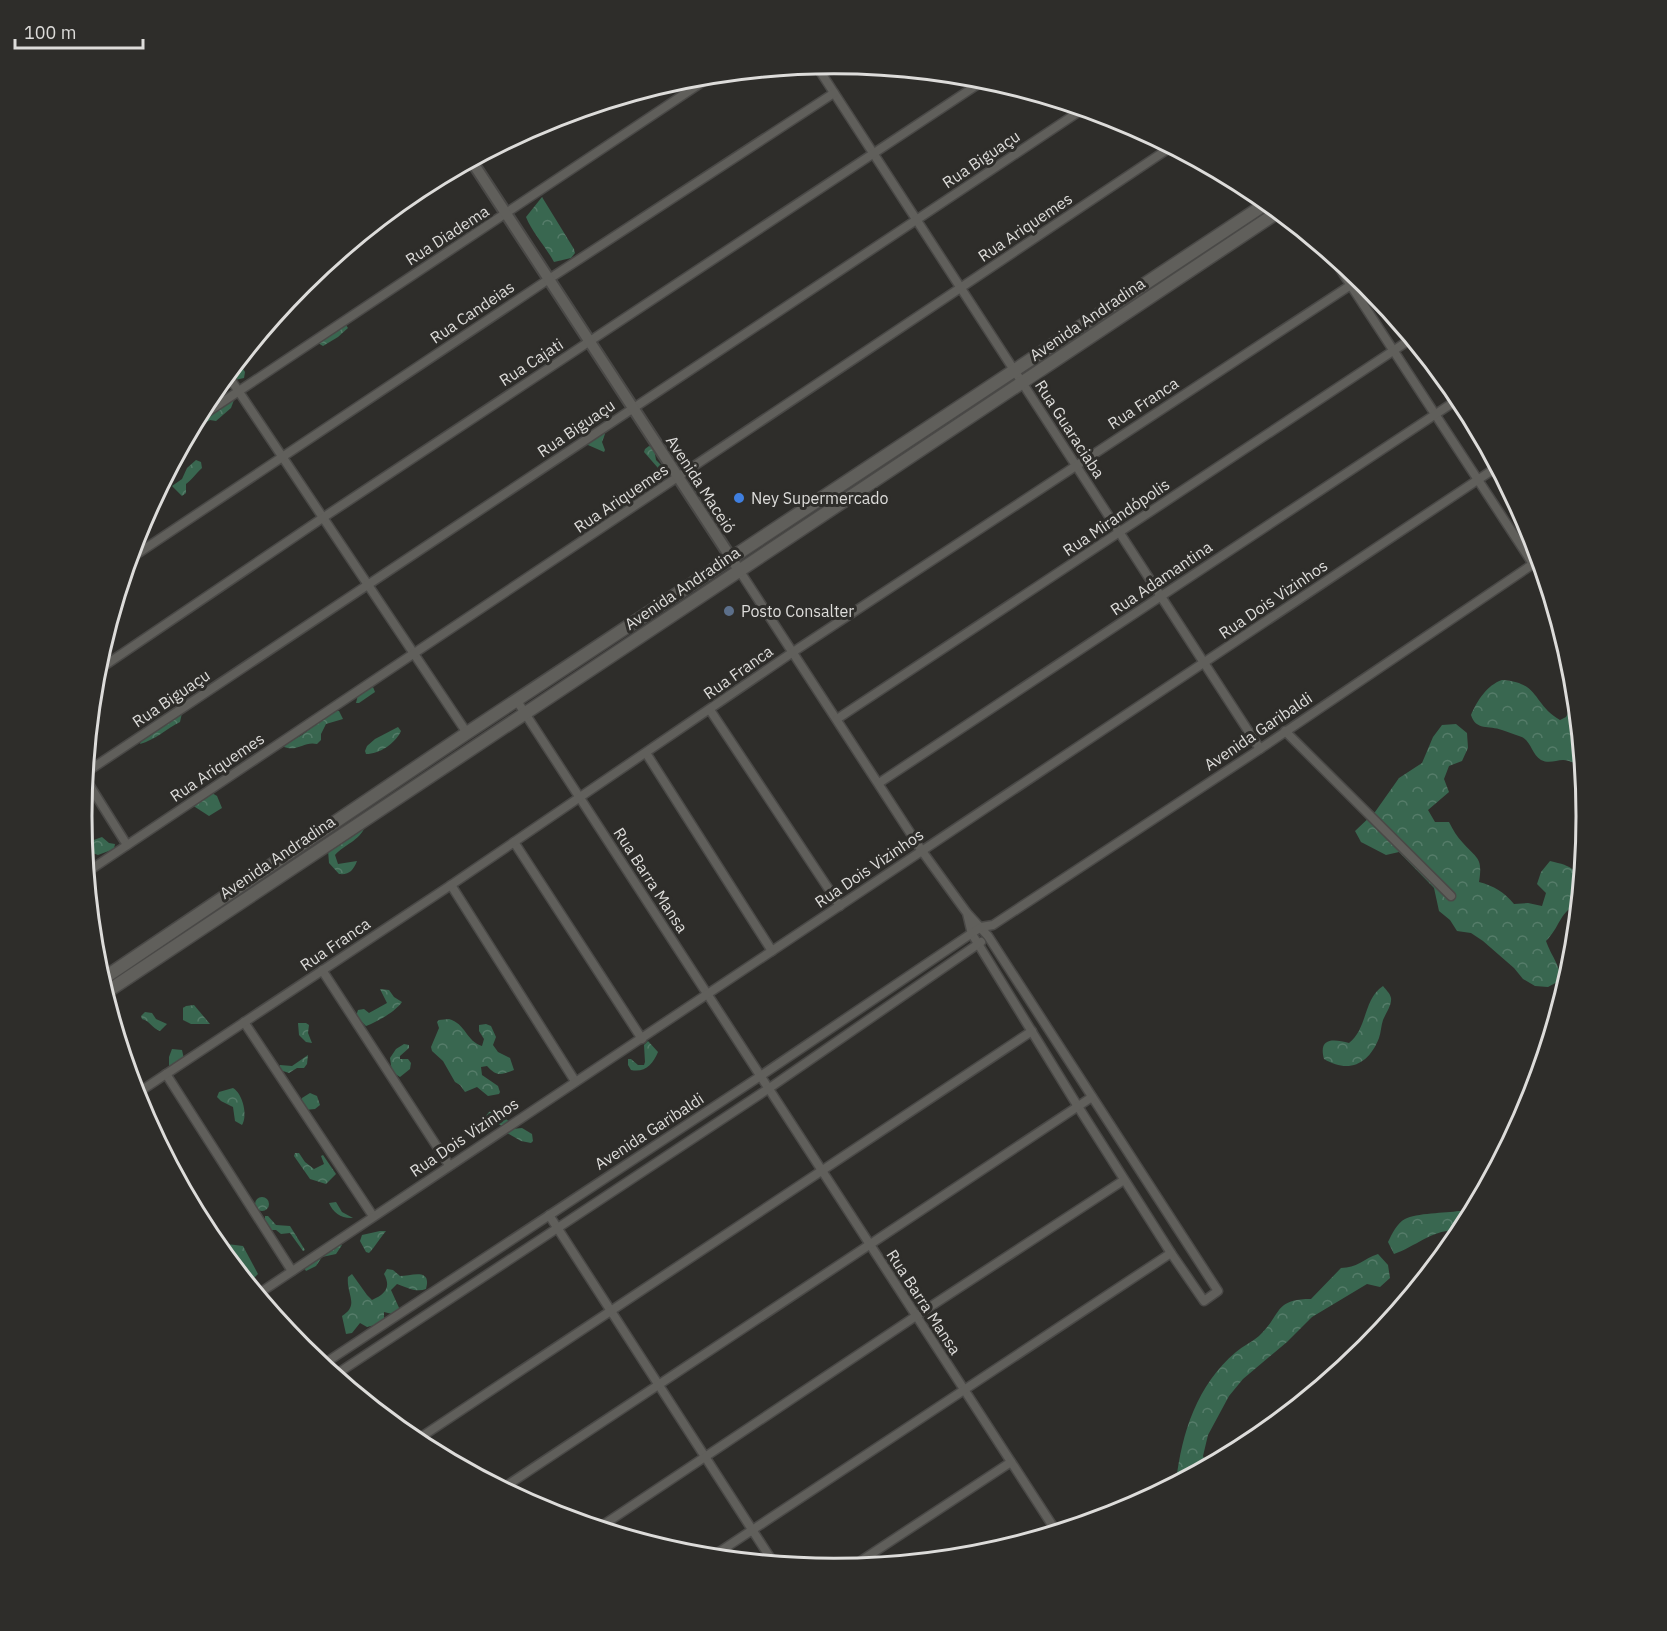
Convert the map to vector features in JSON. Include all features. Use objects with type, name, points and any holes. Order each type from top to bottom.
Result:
[{"type":"main road","name":"Avenida Andradina","points":[[112,988],[467,734],[1259,208]]},
{"type":"main road","name":"Avenida Andradina","points":[[109,975],[525,714],[1271,217]]},
{"type":"street","name":"Rua Guaraciaba","points":[[822,74],[1260,749]]},
{"type":"street","name":"Rua Diadema","points":[[215,406],[695,87]]},
{"type":"street","name":"Rua Cajati","points":[[108,663],[324,517],[974,87]]},
{"type":"street","name":"Rua Candeias","points":[[141,552],[549,279],[834,93]]},
{"type":"street","name":"Rua Biguaçu","points":[[93,768],[1075,114]]},
{"type":"street","name":"Rua Ariquemes","points":[[93,868],[1164,151]]},
{"type":"street","name":"Avenida Maceió","points":[[475,166],[922,851],[967,914],[988,936],[1218,1291],[1204,1300],[1124,1180],[978,944],[972,934],[967,914]]},
{"type":"street","points":[[1346,280],[1477,480],[1524,545]]},
{"type":"street","name":"Rua Franca","points":[[144,1089],[451,885],[793,652],[1350,286]]},
{"type":"street","name":"Rua Mirandópolis","points":[[837,719],[1405,343]]},
{"type":"street","points":[[232,382],[467,734]]},
{"type":"street","name":"Rua Adamantina","points":[[879,783],[1451,404]]},
{"type":"street","name":"Rua Dois Vizinhos","points":[[264,1290],[1490,471]]},
{"type":"street","name":"Avenida Garibaldi","points":[[330,1360],[759,1077],[981,927],[993,925],[1260,749],[1531,565]]},
{"type":"street","name":"Rua Barra Mansa","points":[[517,701],[759,1077],[1052,1524]]},
{"type":"street","points":[[710,710],[840,906]]},
{"type":"street","points":[[1285,731],[1450,896]]},
{"type":"street","points":[[646,753],[772,951]]},
{"type":"street","points":[[93,790],[127,845]]},
{"type":"street","points":[[514,842],[642,1039]]},
{"type":"street","points":[[451,885],[575,1081]]},
{"type":"street","name":"Avenida Garibaldi","points":[[342,1371],[768,1089],[978,944],[988,936],[993,925]]},
{"type":"street","points":[[322,970],[449,1165]]},
{"type":"street","points":[[244,1022],[373,1216]]},
{"type":"street","points":[[425,1434],[1032,1031]]},
{"type":"street","points":[[166,1074],[292,1271]]},
{"type":"street","points":[[510,1483],[1092,1097]]},
{"type":"street","points":[[608,1522],[1124,1180]]},
{"type":"street","points":[[549,1215],[768,1554]]},
{"type":"street","points":[[724,1549],[1171,1252]]},
{"type":"street","points":[[867,1557],[1011,1462]]},
{"type":"green space","points":[[542,197],[574,249],[575,253],[571,258],[554,262],[526,217]]},
{"type":"green space","points":[[346,325],[348,328],[338,337],[323,346],[318,343]]},
{"type":"green space","points":[[242,368],[245,372],[244,378],[235,380]]},
{"type":"green space","points":[[234,400],[231,408],[216,421],[210,420],[204,423],[208,417]]},
{"type":"green space","points":[[604,432],[602,442],[604,452],[588,445],[588,442]]},
{"type":"green space","points":[[649,446],[654,448],[656,460],[664,468],[668,477],[659,477],[658,468],[644,452]]},
{"type":"green space","points":[[196,460],[201,462],[202,468],[186,484],[186,493],[182,496],[172,486],[182,479],[187,468]]},
{"type":"green space","points":[[632,490],[635,498],[630,503],[623,508],[608,511],[620,495]]},
{"type":"green space","points":[[1502,680],[1523,685],[1551,714],[1560,720],[1568,713],[1574,763],[1565,760],[1550,762],[1541,760],[1523,738],[1502,730],[1484,727],[1473,720],[1471,715],[1476,704],[1483,694]]},
{"type":"green space","points":[[373,687],[375,692],[356,703],[358,695]]},
{"type":"green space","points":[[333,711],[339,711],[343,719],[326,724],[321,740],[317,744],[312,743],[293,748],[284,747],[285,744],[302,735]]},
{"type":"green space","points":[[182,713],[180,722],[140,744],[141,741]]},
{"type":"green space","points":[[1456,724],[1467,733],[1468,748],[1462,761],[1449,766],[1444,779],[1449,792],[1428,810],[1435,822],[1449,822],[1459,838],[1478,859],[1479,882],[1498,890],[1514,904],[1528,903],[1542,906],[1546,893],[1537,884],[1541,872],[1550,861],[1568,866],[1573,870],[1569,909],[1546,941],[1559,970],[1556,983],[1548,987],[1535,986],[1523,979],[1483,941],[1471,933],[1457,931],[1450,920],[1439,911],[1434,888],[1399,852],[1386,855],[1361,842],[1355,831],[1375,812],[1399,778],[1422,763],[1433,737],[1442,725]]},
{"type":"green space","points":[[398,727],[401,731],[391,744],[376,752],[366,754],[367,746],[375,739]]},
{"type":"green space","points":[[212,793],[217,796],[222,808],[209,816],[192,805]]},
{"type":"green space","points":[[365,827],[356,839],[335,855],[338,864],[357,861],[350,872],[339,874],[329,863],[328,850]]},
{"type":"green space","points":[[102,837],[109,843],[115,844],[114,849],[98,855],[93,853],[93,840]]},
{"type":"green space","points":[[1383,986],[1389,993],[1391,1003],[1383,1020],[1379,1038],[1370,1054],[1364,1060],[1350,1066],[1342,1066],[1324,1059],[1325,1043],[1338,1041],[1349,1043],[1355,1037],[1372,998]]},
{"type":"green space","points":[[380,989],[389,990],[402,1002],[386,1016],[366,1026],[356,1016],[358,1010],[364,1009],[369,1013],[387,1003]]},
{"type":"green space","points":[[194,1005],[210,1024],[191,1024],[183,1020],[183,1008]]},
{"type":"green space","points":[[145,1012],[152,1013],[156,1019],[167,1024],[160,1031],[157,1030],[142,1019],[141,1016]]},
{"type":"green space","points":[[449,1019],[459,1024],[473,1041],[482,1046],[484,1039],[479,1031],[479,1025],[491,1026],[496,1037],[493,1045],[498,1052],[510,1058],[514,1070],[499,1074],[487,1066],[481,1067],[482,1075],[498,1086],[499,1094],[488,1096],[477,1087],[465,1092],[455,1082],[443,1061],[432,1051],[431,1047],[439,1028],[437,1022]]},
{"type":"green space","points":[[298,1023],[309,1025],[308,1033],[312,1043],[306,1042],[299,1035]]},
{"type":"green space","points":[[648,1041],[658,1052],[656,1056],[644,1069],[631,1070],[628,1059],[638,1065],[644,1065],[644,1045]]},
{"type":"green space","points":[[404,1044],[409,1045],[409,1048],[400,1056],[400,1059],[408,1059],[411,1063],[410,1069],[400,1077],[392,1072],[390,1058],[396,1049]]},
{"type":"green space","points":[[172,1049],[182,1050],[184,1059],[169,1069],[169,1057]]},
{"type":"green space","points":[[308,1055],[304,1068],[297,1068],[289,1073],[279,1068],[280,1065],[292,1066]]},
{"type":"green space","points":[[233,1088],[244,1105],[245,1116],[242,1125],[235,1121],[233,1107],[217,1097],[219,1092]]},
{"type":"green space","points":[[310,1093],[317,1096],[320,1105],[315,1109],[305,1110],[301,1102],[302,1098]]},
{"type":"green space","points":[[506,1106],[508,1108],[506,1119],[510,1122],[504,1127],[485,1117],[489,1112]]},
{"type":"green space","points":[[522,1128],[532,1134],[531,1143],[521,1141],[507,1133],[512,1129]]},
{"type":"green space","points":[[295,1153],[299,1153],[314,1169],[324,1164],[321,1156],[323,1155],[336,1174],[326,1184],[310,1179],[294,1156]]},
{"type":"green space","points":[[262,1197],[267,1199],[269,1204],[267,1209],[262,1211],[257,1209],[255,1204],[257,1199]]},
{"type":"green space","points":[[336,1202],[342,1212],[353,1218],[335,1212],[329,1203]]},
{"type":"green space","points":[[1461,1211],[1448,1231],[1434,1234],[1394,1254],[1388,1242],[1395,1229],[1402,1221],[1416,1216]]},
{"type":"green space","points":[[265,1216],[268,1216],[276,1225],[290,1226],[305,1250],[303,1251],[290,1233],[281,1234],[276,1230],[270,1230],[265,1225]]},
{"type":"green space","points":[[386,1231],[369,1253],[366,1252],[360,1241],[362,1235]]},
{"type":"green space","points":[[229,1244],[243,1246],[258,1274],[254,1278]]},
{"type":"green space","points":[[336,1244],[342,1245],[336,1254],[322,1257],[316,1266],[306,1271],[304,1268]]},
{"type":"green space","points":[[1378,1254],[1388,1265],[1390,1278],[1380,1287],[1367,1284],[1312,1317],[1287,1342],[1243,1379],[1229,1396],[1208,1435],[1204,1458],[1177,1473],[1187,1428],[1201,1394],[1222,1365],[1259,1336],[1284,1305],[1311,1299],[1341,1268],[1356,1265]]},
{"type":"green space","points":[[387,1269],[393,1270],[400,1276],[423,1275],[427,1282],[426,1289],[415,1290],[397,1284],[391,1290],[400,1310],[392,1314],[384,1312],[384,1320],[379,1324],[367,1327],[360,1323],[352,1333],[346,1334],[342,1316],[350,1308],[351,1303],[348,1277],[352,1274],[372,1300],[386,1290],[387,1283],[384,1274]]},
{"type":"place","name":"Ney Supermercado","points":[[739,498]]},
{"type":"place","name":"Posto Consalter","points":[[729,611]]}]
